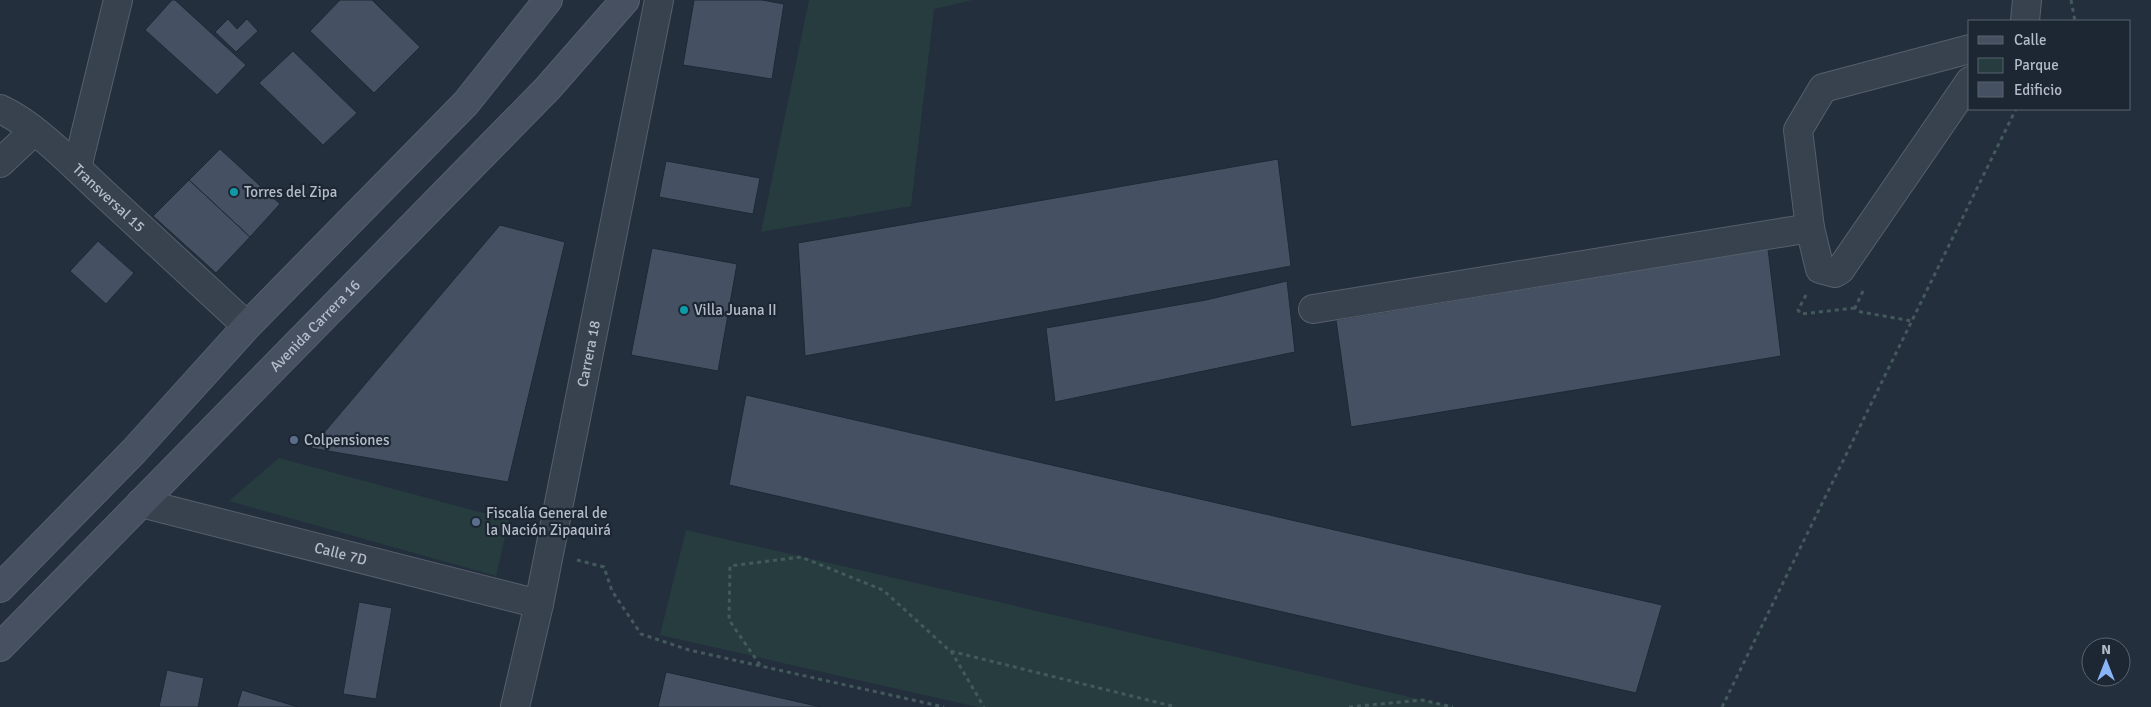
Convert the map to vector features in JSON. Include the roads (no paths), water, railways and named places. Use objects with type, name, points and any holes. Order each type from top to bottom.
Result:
[{"type":"main road","points":[[0,588],[134,451],[247,326],[466,103],[548,0]]},
{"type":"main road","name":"Avenida Carrera 16","points":[[0,648],[548,88],[625,0]]},
{"type":"street","name":"Transversal 15","points":[[118,0],[77,168],[247,326]]},
{"type":"street","name":"Carrera 18","points":[[515,707],[540,604],[659,0]]},
{"type":"street","points":[[2025,20],[2027,0]]},
{"type":"street","points":[[1968,50],[1823,88],[1798,130],[1810,228],[1820,269],[1835,273],[1840,270],[1968,83]]},
{"type":"street","points":[[0,110],[11,114],[34,131],[77,168]]},
{"type":"street","points":[[0,163],[34,131]]},
{"type":"street","points":[[1313,309],[1810,228]]},
{"type":"street","name":"Calle 7D","points":[[141,503],[540,604]]},
{"type":"place","name":"Torres del Zipa","points":[[234,192]]},
{"type":"place","name":"Villa Juana II","points":[[684,310]]},
{"type":"place","name":"Colpensiones","points":[[294,440]]},
{"type":"place","name":"Fiscalía General de la Nación Zipaquirá","points":[[476,522]]}]
